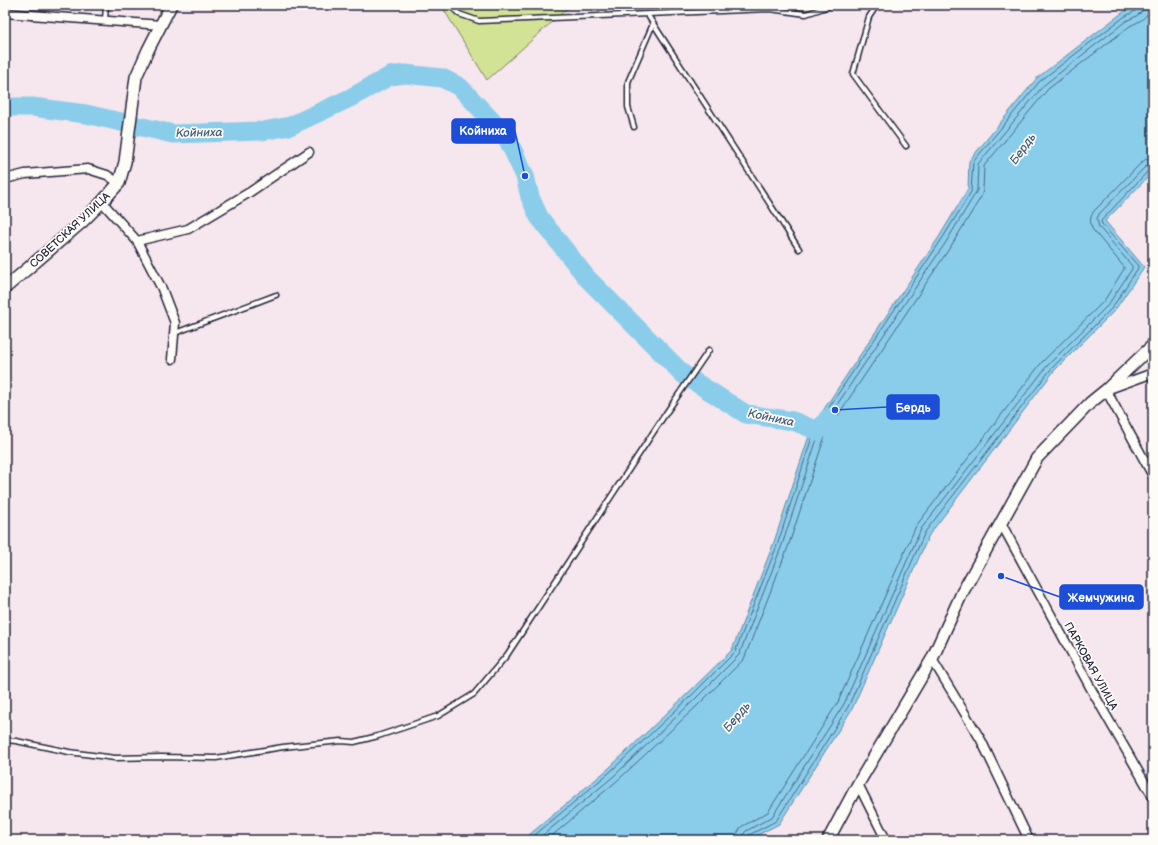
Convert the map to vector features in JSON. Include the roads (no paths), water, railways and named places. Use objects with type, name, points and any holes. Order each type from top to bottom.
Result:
[{"type":"street","name":"СОВЕТСКАЯ УЛИЦА","points":[[5,288],[82,222],[119,183],[126,162],[136,77],[171,5]]},
{"type":"street","points":[[5,13],[161,25]]},
{"type":"street","points":[[137,241],[188,229],[250,192],[309,152]]},
{"type":"street","points":[[5,180],[25,174],[88,169],[107,176],[119,183]]},
{"type":"street","points":[[102,202],[137,241],[162,289],[175,323],[172,359]]},
{"type":"street","points":[[828,840],[858,784],[932,659],[962,593],[1037,458],[1090,403],[1106,390],[1153,345]]},
{"type":"street","points":[[1106,390],[1153,373]]},
{"type":"street","points":[[1106,390],[1153,476]]},
{"type":"street","name":"ПАРКОВАЯ УЛИЦА","points":[[1001,523],[1095,696],[1153,797]]},
{"type":"street","points":[[932,659],[981,740],[1029,840]]},
{"type":"street","points":[[858,784],[886,840]]},
{"type":"lane","points":[[105,20],[106,5]]},
{"type":"lane","points":[[450,5],[459,14],[479,21],[769,7],[806,14],[832,5]]},
{"type":"lane","points":[[878,5],[869,17],[853,74],[906,146]]},
{"type":"lane","points":[[647,14],[799,249]]},
{"type":"lane","points":[[634,127],[628,107],[628,82],[653,24]]},
{"type":"lane","points":[[174,333],[276,295]]},
{"type":"lane","points":[[5,740],[69,752],[115,758],[216,758],[283,747],[341,741],[354,742],[378,736],[438,716],[474,694],[507,655],[709,350]]},
{"type":"water","points":[[1138,5],[1153,5],[1153,172],[1105,221],[1144,267],[1115,310],[1054,371],[929,535],[852,709],[779,824],[748,840],[523,840],[608,769],[732,650],[774,542],[812,427],[939,237],[968,189],[969,161],[1037,78],[1122,13]]},
{"type":"waterway","name":"Койниха","points":[[5,107],[32,107],[86,114],[173,134],[263,131],[290,126],[350,98],[390,76],[405,74],[442,78],[460,87],[506,136],[525,176],[530,197],[539,217],[587,278],[684,375],[746,414],[793,421],[818,431],[829,417]]},
{"type":"place","name":"Койниха","points":[[525,176]]},
{"type":"place","name":"Бердь","points":[[835,410]]},
{"type":"place","name":"Жемчужина","points":[[1001,576]]}]
